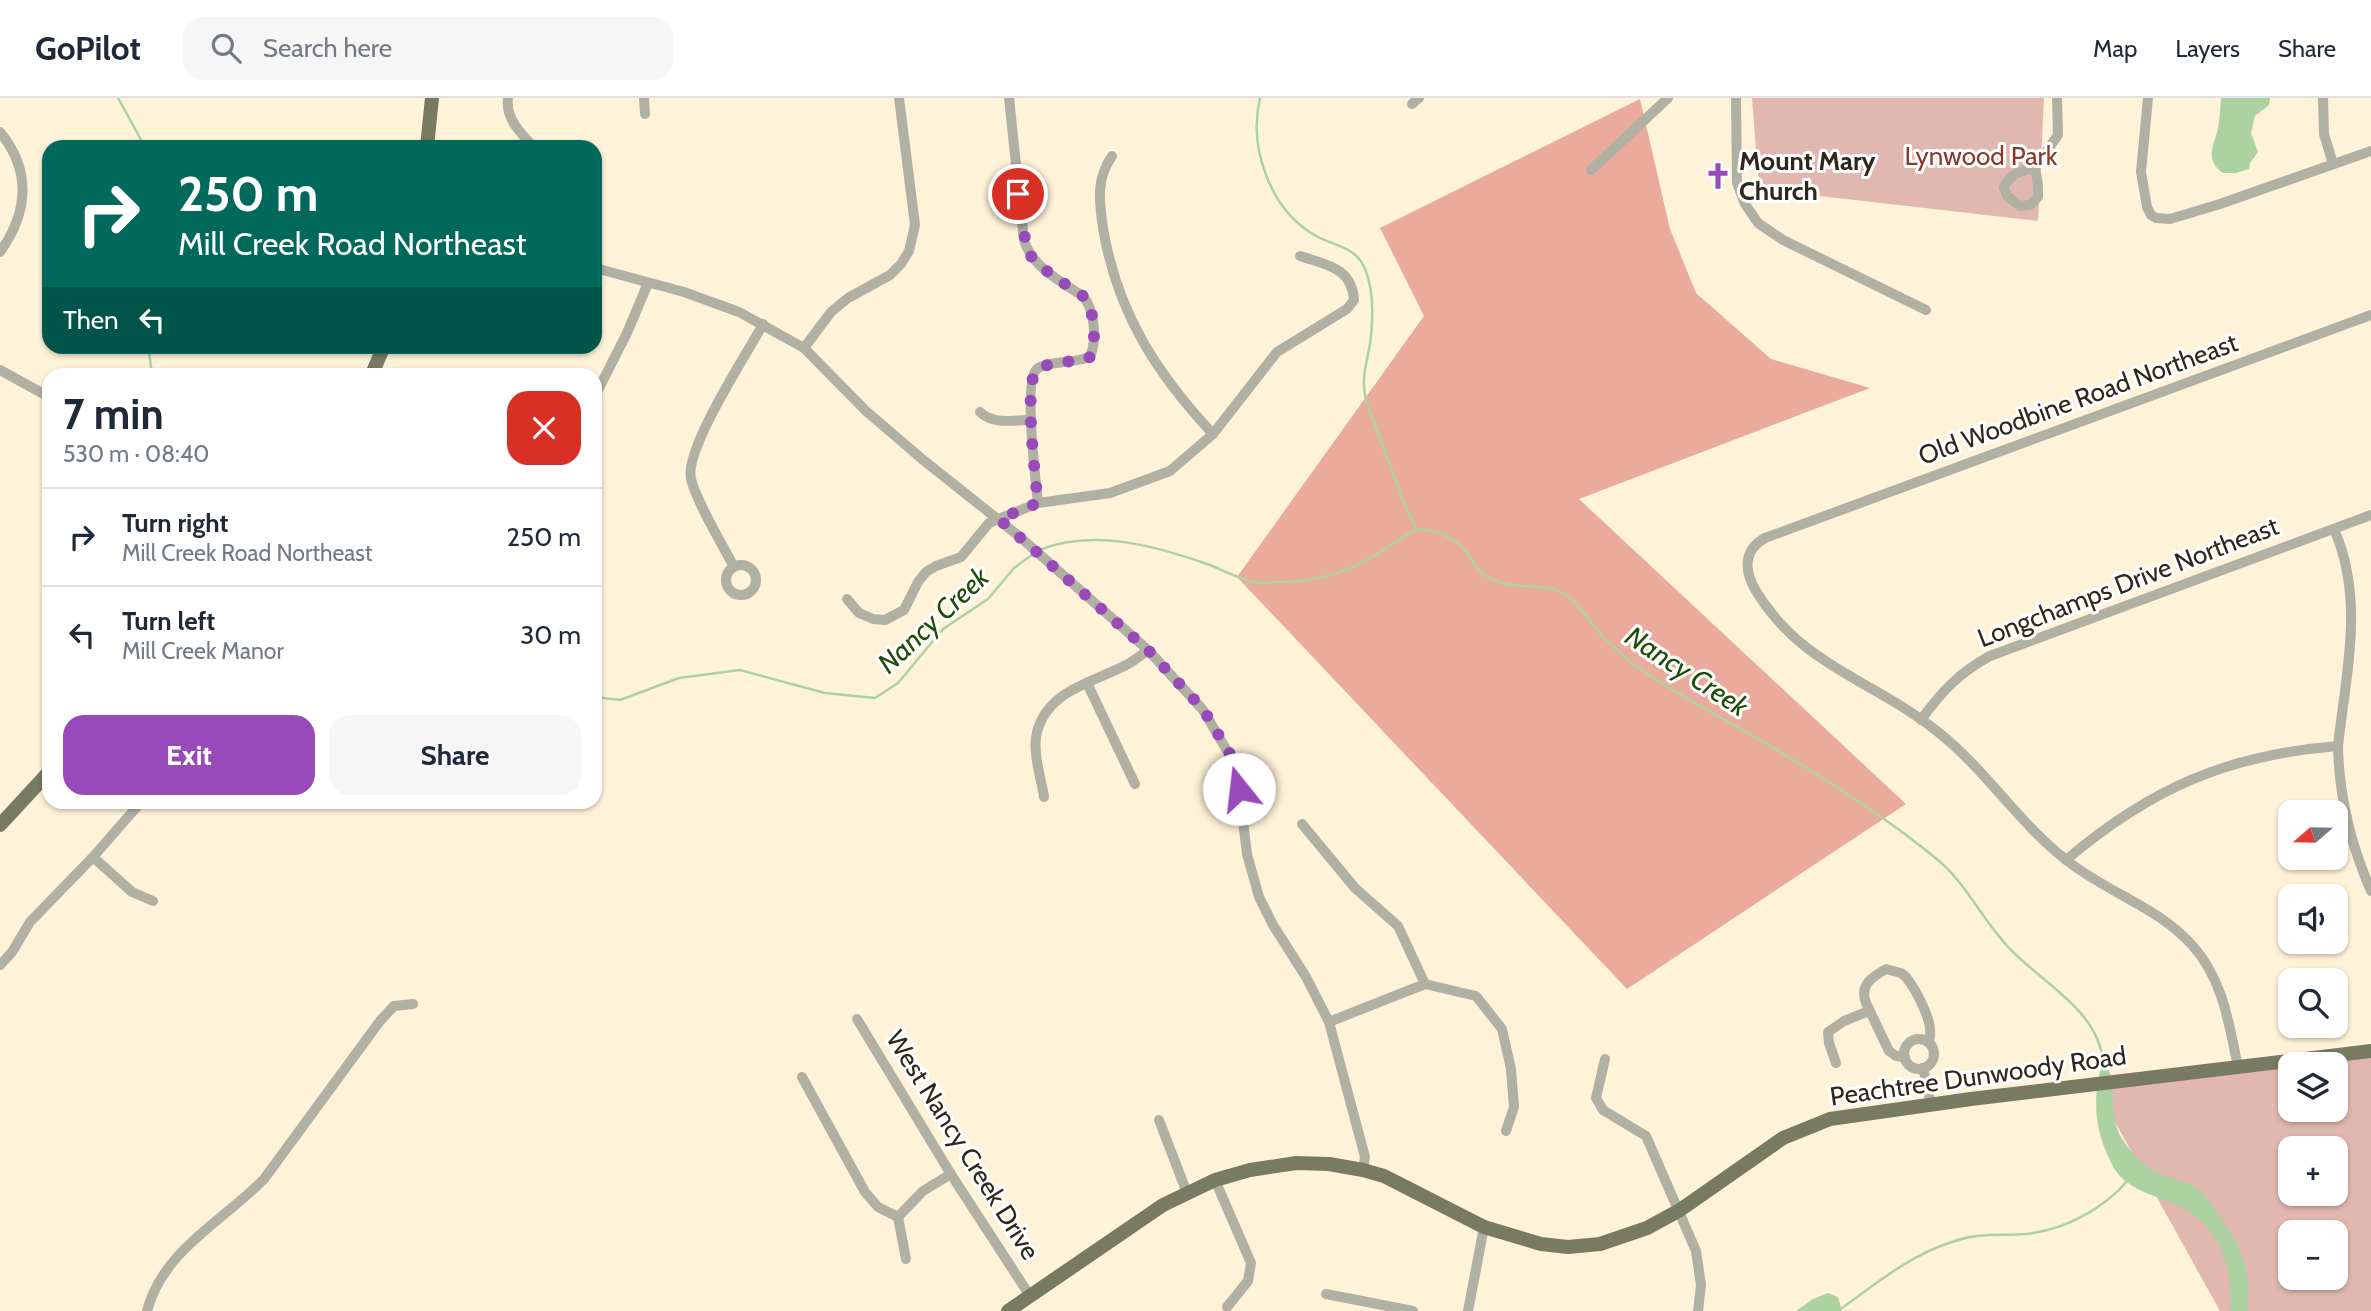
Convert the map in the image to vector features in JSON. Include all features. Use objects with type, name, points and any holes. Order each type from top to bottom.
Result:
[{"type":"main road","points":[[428,140],[432,98]]},
{"type":"main road","points":[[0,825],[42,780]]},
{"type":"main road","name":"Peachtree Dunwoody Road","points":[[1012,1310],[1163,1205],[1215,1180],[1250,1170],[1296,1163],[1329,1164],[1363,1170],[1384,1176],[1484,1227],[1541,1244],[1568,1247],[1600,1244],[1647,1228],[1680,1210],[1783,1138],[1805,1127],[1857,1113],[2371,1051]]},
{"type":"street","points":[[508,98],[507,106],[511,118],[527,140]]},
{"type":"street","points":[[644,98],[645,114]]},
{"type":"street","points":[[804,348],[831,312],[848,298],[890,275],[909,251],[915,225],[899,98]]},
{"type":"street","points":[[1009,98],[1027,251],[1034,260],[1089,303],[1094,340],[1090,357],[1036,370],[1031,377],[1031,419],[1038,503]]},
{"type":"street","points":[[1591,170],[1668,98]]},
{"type":"street","points":[[1736,98],[1737,183],[1745,204],[1758,223],[1783,240],[1926,310]]},
{"type":"street","points":[[2035,168],[2057,135],[2057,98]]},
{"type":"street","points":[[2148,98],[2141,172],[2147,207],[2156,218],[2170,219],[2220,204],[2371,151]]},
{"type":"street","points":[[2323,98],[2324,134],[2333,164]]},
{"type":"street","points":[[0,132],[23,177],[23,194],[14,233],[0,252]]},
{"type":"street","points":[[1112,156],[1102,169],[1101,211],[1105,238],[1122,303],[1155,362],[1184,402],[1213,434]]},
{"type":"street","points":[[2150,231],[2156,218]]},
{"type":"street","points":[[847,599],[859,613],[873,619],[885,620],[904,610],[926,572],[961,557],[989,523],[1038,503],[1110,493],[1170,471],[1213,434],[1277,352],[1347,309],[1354,300],[1353,288],[1344,272],[1300,256]]},
{"type":"street","points":[[602,270],[684,292],[738,312],[804,348],[866,411],[999,519],[1148,650],[1203,709],[1230,754],[1239,789],[1247,854],[1256,889],[1273,925],[1306,977],[1329,1022],[1365,1157],[1363,1170]]},
{"type":"street","points":[[602,382],[648,283]]},
{"type":"street","name":"Old Woodbine Road Northeast","points":[[2238,1067],[2222,996],[2210,971],[2194,948],[2162,918],[2066,860],[1954,746],[1921,720],[1812,654],[1778,622],[1763,602],[1747,572],[1748,557],[1752,549],[1765,537],[2371,315]]},
{"type":"street","points":[[734,567],[698,497],[691,479],[690,464],[705,428],[764,324]]},
{"type":"street","points":[[0,370],[42,393]]},
{"type":"street","points":[[980,412],[987,419],[995,421],[1031,419]]},
{"type":"street","name":"Longchamps Drive Northeast","points":[[1921,720],[1952,681],[1990,656],[2371,515]]},
{"type":"street","points":[[2334,529],[2348,566],[2353,605],[2338,746],[2341,788],[2349,831],[2371,891]]},
{"type":"street","points":[[1044,797],[1037,754],[1037,732],[1054,702],[1064,694],[1126,665],[1148,650]]},
{"type":"street","points":[[1087,683],[1135,784]]},
{"type":"street","points":[[2066,860],[2130,811],[2195,777],[2265,755],[2338,746]]},
{"type":"street","points":[[0,965],[12,952],[30,922],[135,809]]},
{"type":"street","points":[[1302,824],[1355,887],[1398,926],[1425,984]]},
{"type":"street","points":[[93,857],[132,892],[153,901]]},
{"type":"street","points":[[1905,1057],[1896,1056],[1889,1051],[1863,995],[1868,981],[1886,969],[1901,973],[1911,983],[1931,1029],[1928,1042]]},
{"type":"street","points":[[1329,1022],[1425,984],[1476,996],[1502,1029],[1511,1069],[1514,1107],[1506,1130]]},
{"type":"street","points":[[147,1311],[160,1278],[169,1264],[264,1179],[380,1021],[394,1006],[413,1003]]},
{"type":"street","points":[[1836,1063],[1828,1032],[1844,1021],[1869,1011]]},
{"type":"street","name":"West Nancy Creek Drive","points":[[858,1018],[951,1174],[1030,1296]]},
{"type":"street","points":[[1913,1040],[1928,1042],[1934,1053],[1933,1059],[1923,1068],[1912,1066],[1905,1057],[1906,1048],[1913,1040]]},
{"type":"street","points":[[1605,1059],[1596,1097],[1603,1111],[1646,1136],[1696,1251],[1701,1285],[1698,1311]]},
{"type":"street","points":[[1923,1068],[1931,1104]]},
{"type":"street","points":[[802,1077],[865,1192],[878,1207],[898,1217]]},
{"type":"street","points":[[1159,1120],[1187,1193]]},
{"type":"street","points":[[898,1217],[923,1191],[951,1174]]},
{"type":"street","points":[[1215,1180],[1251,1263],[1248,1281],[1227,1307]]},
{"type":"street","points":[[898,1217],[906,1259]]},
{"type":"street","points":[[1468,1311],[1484,1227]]},
{"type":"street","points":[[1326,1294],[1413,1311]]},
{"type":"green space","name":"Lynwood Park","points":[[1752,98],[2044,98],[2038,221],[1767,190],[1758,175]]},
{"type":"green space","points":[[2371,1049],[2371,1311],[2220,1311],[2095,1086],[2278,1061],[2278,1122],[2348,1122],[2348,1052]]},
{"type":"shaded area","points":[[2221,98],[2270,98],[2269,105],[2255,116],[2251,133],[2258,152],[2249,169],[2236,173],[2223,173],[2212,159]]},
{"type":"shaded area","points":[[1640,99],[1670,229],[1696,293],[1771,359],[1870,388],[1579,499],[1906,804],[1627,989],[1237,577],[1424,316],[1380,228]]},
{"type":"shaded area","points":[[2103,1060],[2111,1078],[2117,1127],[2125,1143],[2134,1155],[2152,1169],[2199,1190],[2234,1239],[2247,1272],[2247,1311],[2230,1311],[2227,1265],[2215,1237],[2206,1226],[2181,1207],[2134,1187],[2122,1178],[2112,1165],[2097,1122],[2097,1085]]},
{"type":"shaded area","points":[[1828,1293],[1838,1297],[1842,1311],[1796,1311],[1813,1299]]},
{"type":"waterway","name":"Nancy Creek","points":[[118,98],[141,140]]},
{"type":"waterway","points":[[1260,98],[1257,138],[1267,177],[1276,195],[1287,212],[1302,226],[1357,256],[1365,269],[1370,286],[1372,316],[1364,378],[1366,401],[1416,529]]},
{"type":"waterway","name":"Nancy Creek","points":[[149,354],[151,368]]},
{"type":"waterway","name":"Nancy Creek","points":[[1039,550],[1081,540],[1125,542],[1168,552],[1210,565],[1234,576],[1263,583],[1316,579],[1334,574],[1366,560],[1416,529],[1444,535],[1462,547],[1488,577],[1509,584],[1551,589],[1569,597],[1606,640],[1639,668],[1825,779],[1938,860],[1959,882],[2004,943],[2082,1014],[2092,1029],[2103,1062]]},
{"type":"waterway","name":"Nancy Creek","points":[[602,698],[620,700],[679,678],[740,670],[825,693],[875,698],[898,683],[943,629],[988,599],[1014,568],[1033,554]]},
{"type":"waterway","points":[[1842,1308],[1894,1270],[1922,1254],[1971,1237],[2026,1234],[2069,1223],[2095,1209],[2128,1180]]},
{"type":"place","name":"Mount Mary Church","points":[[1718,176]]},
{"type":"route","points":[[1018,194],[1027,251],[1053,276],[1089,303],[1094,348],[1090,357],[1042,367],[1031,377],[1031,419],[1038,503],[999,519],[1148,650],[1203,709],[1230,754],[1239,789]]}]
